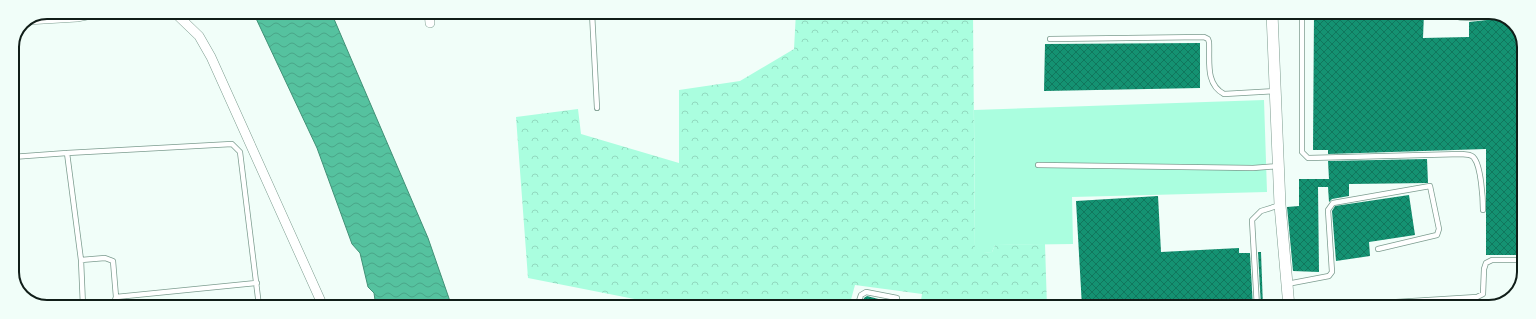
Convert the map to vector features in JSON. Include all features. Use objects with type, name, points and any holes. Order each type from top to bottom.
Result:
[{"type":"street","points":[[182,19],[199,36],[211,57],[320,300]]},
{"type":"street","points":[[430,19],[430,23]]},
{"type":"street","points":[[1272,19],[1280,205],[1289,300]]},
{"type":"lane","points":[[592,19],[597,108]]},
{"type":"lane","points":[[1302,19],[1302,152],[1305,156],[1308,158],[1462,154],[1471,156],[1474,158],[1477,165],[1483,210]]},
{"type":"lane","points":[[1050,40],[1204,37],[1208,39],[1209,42],[1210,77],[1219,91],[1224,94],[1275,91]]},
{"type":"lane","points":[[19,156],[224,143],[232,144],[240,152],[258,300]]},
{"type":"lane","points":[[67,153],[81,260],[83,300]]},
{"type":"lane","points":[[1038,165],[1253,168],[1278,166]]},
{"type":"lane","points":[[1287,284],[1329,276],[1332,272],[1328,210],[1333,203],[1430,186],[1439,229],[1437,235],[1378,249]]},
{"type":"lane","points":[[1257,300],[1252,220],[1261,211],[1280,205]]},
{"type":"lane","points":[[81,260],[105,258],[113,260],[115,300]]},
{"type":"lane","points":[[1428,300],[1477,297],[1483,294],[1484,269],[1486,262],[1492,260],[1517,260]]},
{"type":"lane","points":[[116,297],[257,283]]},
{"type":"lane","points":[[859,300],[861,295],[866,292],[897,298]]},
{"type":"green space","points":[[796,19],[973,19],[975,253],[992,252],[995,245],[1045,244],[1047,300],[921,300],[922,294],[855,285],[851,300],[640,300],[528,278],[516,117],[578,109],[581,134],[679,163],[679,90],[740,81],[794,49]]},
{"type":"green space","points":[[1264,100],[1267,192],[1072,197],[1073,244],[995,245],[992,252],[975,254],[974,110]]},
{"type":"water","points":[[256,19],[334,19],[428,238],[450,300],[375,300],[374,293],[368,287],[360,253],[352,244],[317,148]]},
{"type":"building","points":[[1314,19],[1424,19],[1423,38],[1469,37],[1469,22],[1498,20],[1507,26],[1515,36],[1517,45],[1517,255],[1486,255],[1486,149],[1328,154],[1328,150],[1313,150]]},
{"type":"building","points":[[1200,43],[1200,88],[1044,91],[1045,44]]},
{"type":"building","points":[[1427,159],[1428,183],[1349,184],[1349,196],[1332,199],[1329,202],[1328,187],[1318,187],[1319,272],[1293,271],[1287,207],[1299,206],[1299,179],[1329,179],[1328,161]]},
{"type":"building","points":[[1409,195],[1415,235],[1369,242],[1370,256],[1336,261],[1332,211],[1335,206]]},
{"type":"building","points":[[1158,196],[1161,252],[1239,248],[1239,253],[1250,253],[1253,300],[1082,300],[1076,201]]},
{"type":"building","points":[[1258,252],[1261,252],[1263,300],[1261,300]]},
{"type":"building","points":[[867,296],[882,300],[863,300]]}]
